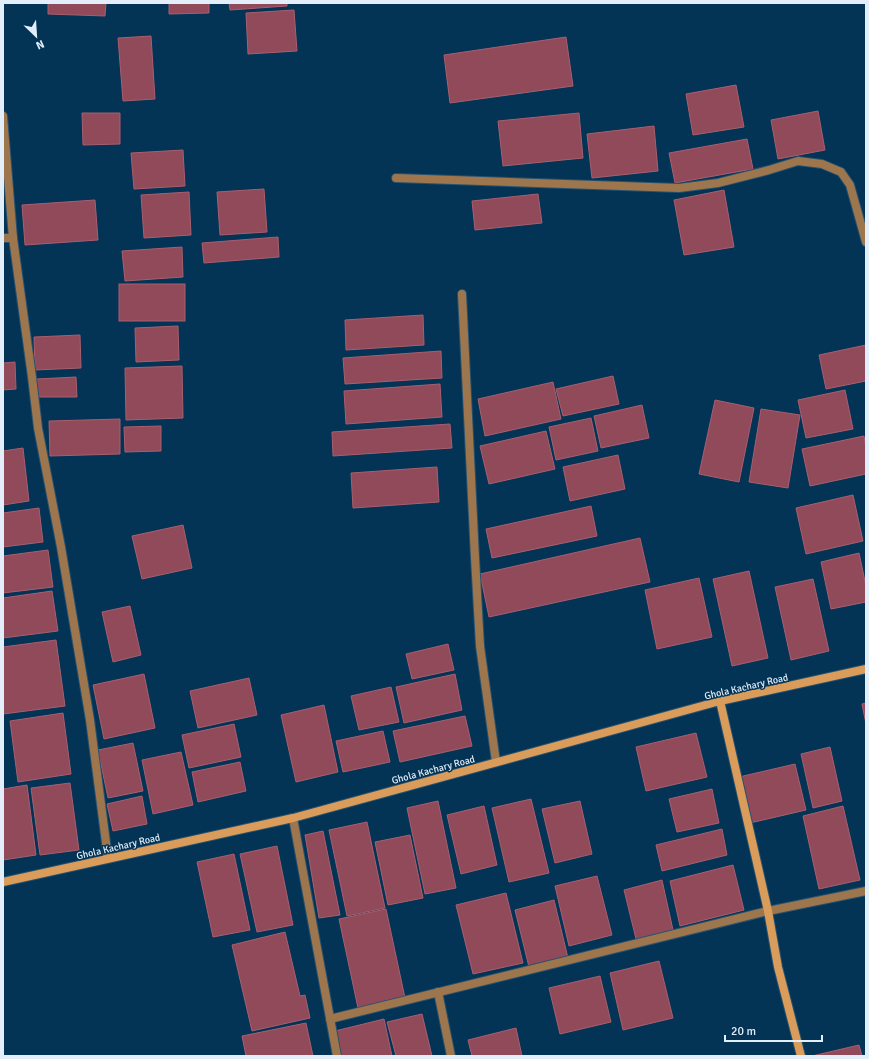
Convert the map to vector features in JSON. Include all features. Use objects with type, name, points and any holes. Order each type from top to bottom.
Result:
[{"type":"street","points":[[3,116],[13,238],[38,428],[61,547],[90,720],[108,858]]},
{"type":"street","points":[[396,178],[679,188],[718,183],[798,161],[822,164],[841,172],[850,185],[866,242]]},
{"type":"street","points":[[3,238],[13,238]]},
{"type":"street","points":[[462,294],[480,646],[496,762]]},
{"type":"street","name":"Ghola Kachary Road","points":[[3,882],[293,818],[720,701],[866,669]]},
{"type":"street","points":[[720,701],[768,911],[778,967],[801,1056]]},
{"type":"street","points":[[293,818],[337,1056]]},
{"type":"street","points":[[330,1019],[768,911],[866,891]]},
{"type":"street","points":[[438,992],[450,1056]]},
{"type":"building","points":[[48,3],[106,3],[105,16],[48,14]]},
{"type":"building","points":[[169,3],[209,3],[209,13],[169,14]]},
{"type":"building","points":[[229,3],[287,3],[287,6],[230,10]]},
{"type":"building","points":[[294,10],[297,51],[248,54],[246,13]]},
{"type":"building","points":[[151,36],[155,99],[123,101],[118,38]]},
{"type":"building","points":[[566,37],[573,86],[450,103],[444,55]]},
{"type":"building","points":[[736,85],[744,127],[693,135],[686,94]]},
{"type":"building","points":[[818,111],[825,150],[778,159],[771,120]]},
{"type":"building","points":[[82,113],[120,113],[120,144],[83,145]]},
{"type":"building","points":[[579,113],[583,158],[503,166],[498,121]]},
{"type":"building","points":[[654,126],[658,171],[592,178],[587,134]]},
{"type":"building","points":[[747,139],[753,169],[675,183],[669,153]]},
{"type":"building","points":[[183,150],[185,186],[134,189],[131,153]]},
{"type":"building","points":[[264,189],[267,232],[220,235],[217,192]]},
{"type":"building","points":[[724,190],[734,247],[684,255],[674,200]]},
{"type":"building","points":[[189,192],[191,235],[144,238],[141,195]]},
{"type":"building","points":[[538,194],[542,223],[475,230],[472,201]]},
{"type":"building","points":[[95,200],[98,240],[25,245],[22,205]]},
{"type":"building","points":[[278,237],[279,257],[204,263],[202,243]]},
{"type":"building","points":[[182,247],[183,277],[125,281],[122,251]]},
{"type":"building","points":[[119,284],[185,284],[185,321],[119,321]]},
{"type":"building","points":[[423,315],[424,345],[346,350],[345,320]]},
{"type":"building","points":[[178,326],[179,360],[136,362],[135,328]]},
{"type":"building","points":[[80,335],[81,368],[35,370],[34,337]]},
{"type":"building","points":[[866,345],[866,381],[826,389],[819,355]]},
{"type":"building","points":[[441,351],[442,378],[345,384],[343,358]]},
{"type":"building","points":[[15,362],[16,389],[3,390],[3,363]]},
{"type":"building","points":[[182,366],[183,418],[126,420],[125,368]]},
{"type":"building","points":[[613,376],[619,404],[563,416],[556,389]]},
{"type":"building","points":[[76,377],[77,397],[37,397],[36,379]]},
{"type":"building","points":[[553,382],[561,419],[485,436],[478,399]]},
{"type":"building","points":[[440,384],[442,417],[346,424],[344,391]]},
{"type":"building","points":[[845,390],[853,429],[806,438],[798,400]]},
{"type":"building","points":[[715,400],[754,408],[739,482],[699,474]]},
{"type":"building","points":[[642,405],[649,438],[601,448],[594,416]]},
{"type":"building","points":[[761,409],[800,415],[788,488],[749,482]]},
{"type":"building","points":[[591,418],[598,451],[556,460],[549,427]]},
{"type":"building","points":[[120,419],[120,454],[50,456],[49,421]]},
{"type":"building","points":[[450,424],[452,448],[333,456],[332,432]]},
{"type":"building","points":[[161,426],[161,451],[125,452],[124,427]]},
{"type":"building","points":[[546,431],[555,469],[489,484],[480,446]]},
{"type":"building","points":[[864,436],[866,448],[866,474],[810,486],[802,449]]},
{"type":"building","points":[[23,448],[29,501],[3,505],[3,451]]},
{"type":"building","points":[[618,455],[625,489],[570,501],[563,467]]},
{"type":"building","points":[[437,467],[439,502],[353,508],[351,473]]},
{"type":"building","points":[[853,495],[863,541],[806,554],[796,508]]},
{"type":"building","points":[[591,506],[597,536],[492,558],[486,529]]},
{"type":"building","points":[[39,508],[43,542],[3,547],[3,513]]},
{"type":"building","points":[[183,525],[192,568],[142,579],[132,536]]},
{"type":"building","points":[[640,538],[650,582],[489,617],[480,574]]},
{"type":"building","points":[[48,550],[53,587],[3,593],[3,556]]},
{"type":"building","points":[[859,553],[866,586],[866,602],[831,609],[821,562]]},
{"type":"building","points":[[749,571],[768,658],[732,666],[713,579]]},
{"type":"building","points":[[699,578],[712,637],[657,649],[645,590]]},
{"type":"building","points":[[813,579],[829,651],[791,660],[775,587]]},
{"type":"building","points":[[52,591],[58,631],[3,638],[3,598]]},
{"type":"building","points":[[130,606],[141,655],[113,662],[102,612]]},
{"type":"building","points":[[56,640],[65,706],[3,714],[3,647]]},
{"type":"building","points":[[448,644],[454,670],[412,679],[406,654]]},
{"type":"building","points":[[144,674],[155,728],[104,739],[93,685]]},
{"type":"building","points":[[455,674],[462,710],[404,723],[396,687]]},
{"type":"building","points":[[249,678],[257,715],[198,728],[190,691]]},
{"type":"building","points":[[391,687],[399,722],[359,730],[351,696]]},
{"type":"building","points":[[866,703],[866,724],[862,704]]},
{"type":"building","points":[[324,705],[338,772],[296,782],[281,715]]},
{"type":"building","points":[[63,713],[71,774],[18,782],[10,721]]},
{"type":"building","points":[[465,716],[472,746],[400,762],[393,731]]},
{"type":"building","points":[[234,724],[241,757],[189,768],[182,735]]},
{"type":"building","points":[[383,731],[390,762],[343,772],[336,741]]},
{"type":"building","points":[[696,733],[707,777],[646,791],[636,747]]},
{"type":"building","points":[[133,743],[143,791],[108,798],[98,750]]},
{"type":"building","points":[[830,747],[842,801],[813,808],[801,754]]},
{"type":"building","points":[[181,752],[193,805],[153,814],[142,760]]},
{"type":"building","points":[[240,762],[246,791],[198,802],[192,772]]},
{"type":"building","points":[[795,764],[806,810],[750,823],[739,777]]},
{"type":"building","points":[[70,783],[79,850],[40,855],[31,788]]},
{"type":"building","points":[[27,785],[36,855],[3,860],[3,789]]},
{"type":"building","points":[[712,789],[719,823],[677,832],[669,799]]},
{"type":"building","points":[[142,796],[147,824],[113,831],[107,804]]},
{"type":"building","points":[[531,799],[549,873],[509,882],[492,808]]},
{"type":"building","points":[[438,801],[456,888],[425,894],[407,808]]},
{"type":"building","points":[[580,801],[592,854],[555,863],[542,809]]},
{"type":"building","points":[[484,806],[497,865],[461,874],[447,815]]},
{"type":"building","points":[[843,806],[860,880],[819,889],[803,816]]},
{"type":"building","points":[[367,822],[385,908],[347,916],[329,830]]},
{"type":"building","points":[[722,829],[727,855],[662,871],[656,845]]},
{"type":"building","points":[[323,831],[340,915],[319,918],[305,835]]},
{"type":"building","points":[[410,835],[423,898],[388,905],[375,842]]},
{"type":"building","points":[[277,846],[293,925],[257,932],[240,854]]},
{"type":"building","points":[[234,854],[250,930],[213,937],[197,862]]},
{"type":"building","points":[[733,865],[744,910],[680,926],[670,881]]},
{"type":"building","points":[[597,876],[612,935],[569,946],[555,886]]},
{"type":"building","points":[[662,880],[673,930],[636,939],[624,890]]},
{"type":"building","points":[[506,893],[523,963],[473,974],[456,905]]},
{"type":"building","points":[[554,900],[568,958],[529,967],[515,910]]},
{"type":"building","points":[[386,909],[405,998],[358,1008],[339,919]]},
{"type":"building","points":[[285,932],[300,996],[305,995],[310,1018],[252,1031],[232,945]]},
{"type":"building","points":[[659,961],[673,1018],[623,1030],[610,973]]},
{"type":"building","points":[[600,976],[611,1022],[560,1034],[549,988]]},
{"type":"building","points":[[422,1014],[432,1056],[396,1056],[387,1022]]},
{"type":"building","points":[[384,1019],[392,1056],[341,1056],[335,1031]]},
{"type":"building","points":[[306,1023],[313,1056],[246,1056],[242,1036]]},
{"type":"building","points":[[516,1028],[522,1056],[472,1056],[468,1040]]},
{"type":"building","points":[[859,1045],[862,1056],[812,1056]]}]
